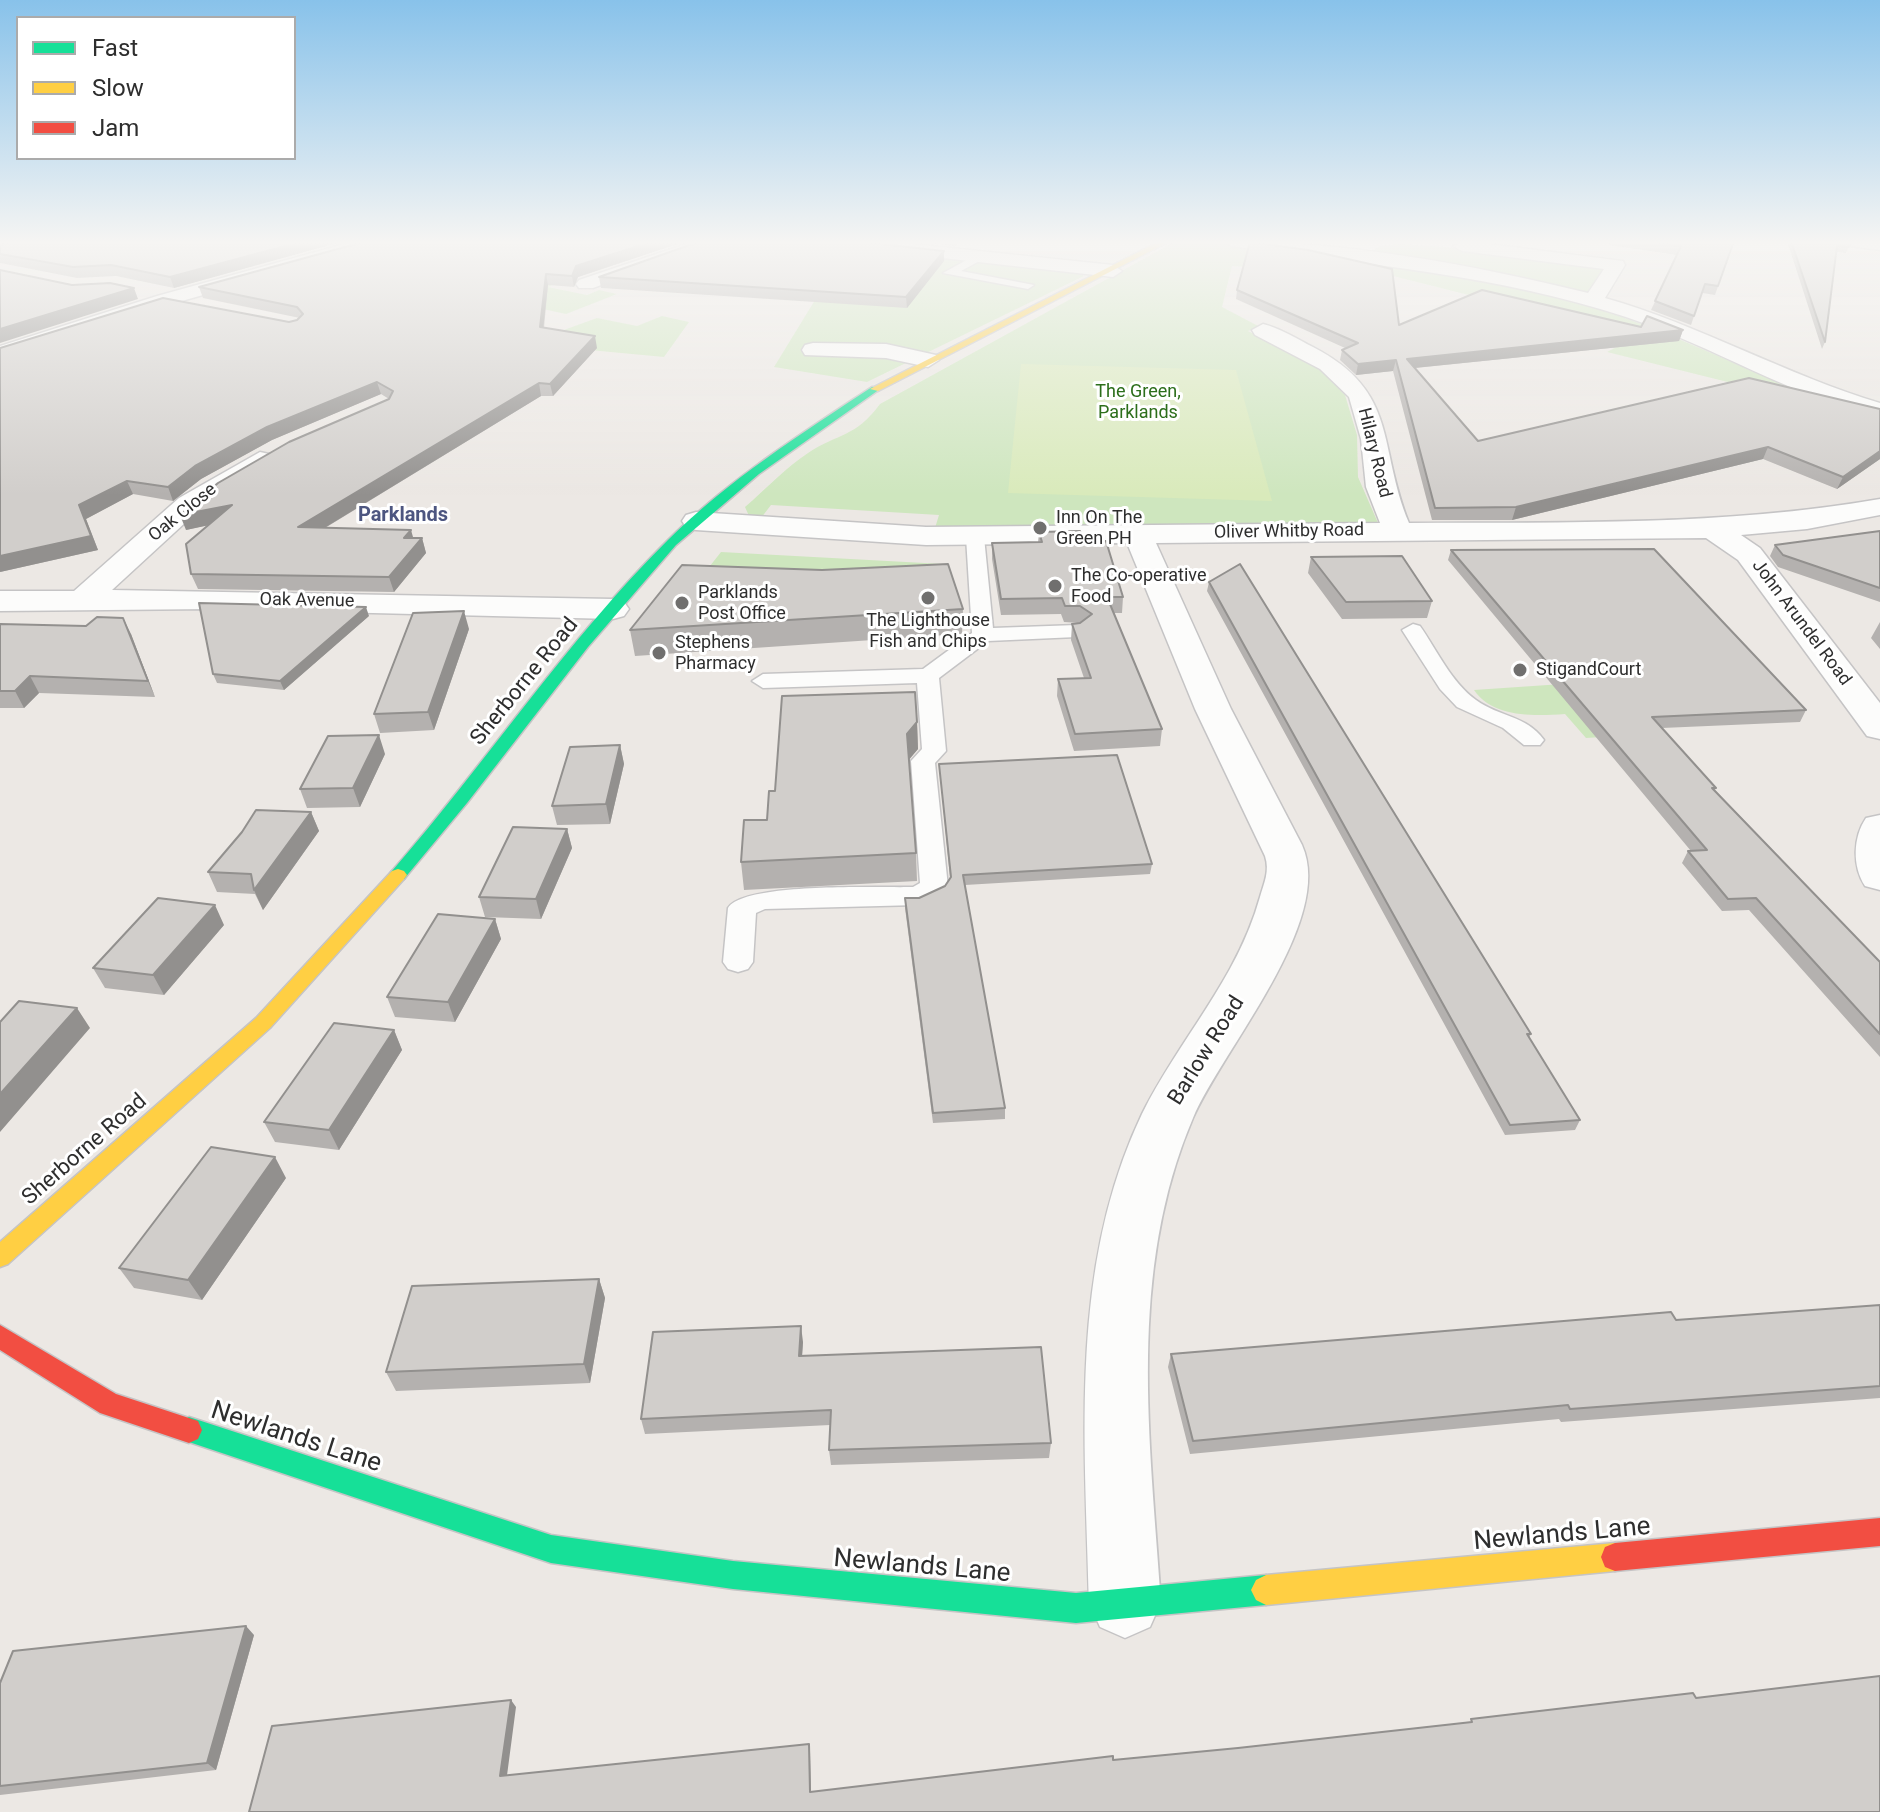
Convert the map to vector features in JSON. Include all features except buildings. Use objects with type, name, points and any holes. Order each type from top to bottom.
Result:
[{"type":"street","points":[[0,353],[86,326]]},
{"type":"street","name":"Sherborne Road","points":[[0,1257],[263,1023],[437,831],[648,567],[696,521],[776,456],[879,387],[1000,326]]},
{"type":"street","points":[[1669,326],[1809,388],[1880,411]]},
{"type":"street","name":"Hilary Road","points":[[1263,330],[1328,364],[1360,395],[1374,439],[1380,487],[1397,530]]},
{"type":"street","points":[[813,350],[886,351],[928,360]]},
{"type":"street","name":"Oak Close","points":[[84,599],[189,504],[282,449]]},
{"type":"street","name":"Oliver Whitby Road","points":[[696,521],[975,537],[1397,530],[1713,529],[1807,520],[1880,507]]},
{"type":"street","name":"John Arundel Road","points":[[1713,529],[1749,554],[1880,728]]},
{"type":"street","name":"Barlow Road","points":[[1125,1602],[1117,1365],[1120,1291],[1130,1231],[1146,1168],[1168,1114],[1259,968],[1277,926],[1289,865],[1175,633],[1138,534]]},
{"type":"street","name":"Oak Avenue","points":[[0,601],[84,599],[613,609]]},
{"type":"street","points":[[1880,827],[1876,840],[1880,876]]},
{"type":"street","name":"Newlands Lane","points":[[0,1336],[109,1404],[551,1549],[733,1575],[1060,1607],[1880,1532]]},
{"type":"lane","points":[[975,537],[983,635]]},
{"type":"lane","points":[[1413,630],[1459,696],[1473,708],[1518,724],[1532,740]]},
{"type":"lane","points":[[763,681],[928,676],[983,635],[1077,631]]},
{"type":"lane","points":[[738,962],[742,908],[761,900],[918,896],[934,887],[923,761],[934,751],[928,676]]},
{"type":"green space","points":[[576,326],[686,326],[664,357],[525,344]]},
{"type":"green space","points":[[799,326],[983,326],[867,382],[774,367]]},
{"type":"green space","name":"The Green, Parklands","points":[[1022,326],[1257,326],[1260,327],[1248,331],[1316,366],[1345,395],[1357,435],[1358,477],[1378,523],[935,528],[939,515],[771,505],[761,518],[749,516],[745,507],[783,472],[808,453],[854,429],[880,404]]},
{"type":"green space","name":"The Green, Parklands","points":[[1590,326],[1646,326],[1795,390],[1800,400],[1607,352],[1636,337]]},
{"type":"green space","points":[[1021,364],[1236,370],[1272,501],[1008,493]]},
{"type":"green space","points":[[721,552],[943,564],[941,582],[706,571]]},
{"type":"green space","points":[[1592,682],[1648,734],[1586,738],[1565,714],[1528,715],[1503,710],[1492,706],[1474,690]]},
{"type":"traffic: fast","points":[[398,875],[462,799],[583,644],[672,543],[726,494],[875,389]]},
{"type":"traffic: fast","points":[[189,1430],[551,1549],[733,1575],[1076,1608],[1266,1590]]},
{"type":"traffic: slow","points":[[875,389],[1000,326]]},
{"type":"traffic: slow","points":[[0,1257],[263,1023],[398,875]]},
{"type":"traffic: slow","points":[[1266,1590],[1615,1557]]},
{"type":"traffic: jam","points":[[0,1336],[109,1404],[189,1430]]},
{"type":"traffic: jam","points":[[1615,1557],[1880,1532]]},
{"type":"place","name":"Inn On The Green PH","points":[[1040,528]]},
{"type":"place","name":"The Co-operative Food","points":[[1055,586]]},
{"type":"place","name":"The Lighthouse Fish and Chips","points":[[928,598]]},
{"type":"place","name":"Parklands Post Office","points":[[682,603]]},
{"type":"place","name":"Stephens Pharmacy","points":[[659,653]]},
{"type":"place","name":"StigandCourt","points":[[1520,670]]},
{"type":"district","name":"Parklands","points":[[403,516]]}]
